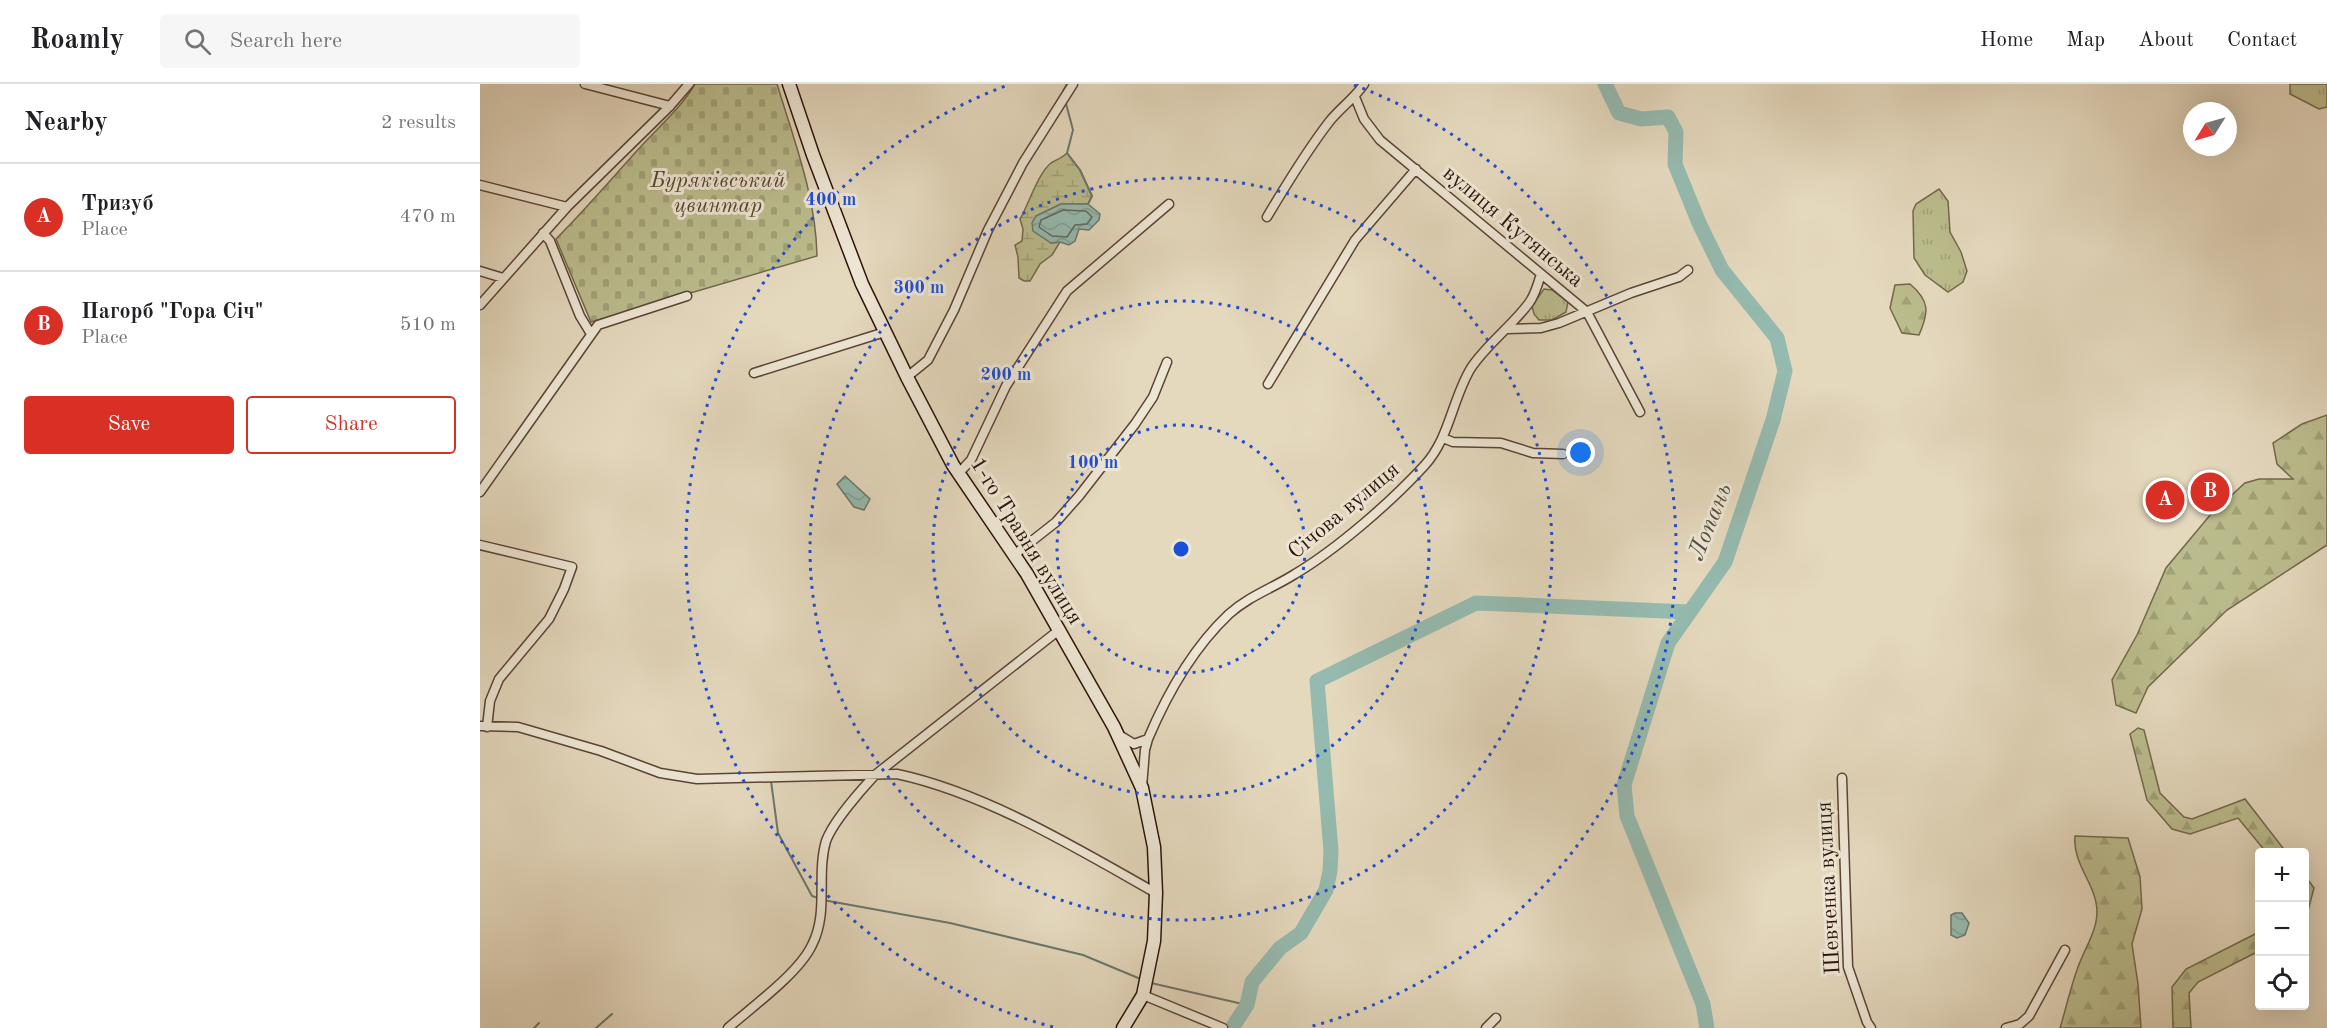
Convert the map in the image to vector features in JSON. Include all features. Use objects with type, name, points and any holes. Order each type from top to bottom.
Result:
[{"type":"street","points":[[585,84],[670,106]]},
{"type":"street","points":[[480,305],[567,207],[670,106],[689,84]]},
{"type":"street","name":"1-го Травня вулиця","points":[[789,84],[813,155],[858,273],[907,377],[958,473],[1014,555],[1059,630],[1117,733],[1142,788],[1154,847],[1156,893],[1154,941],[1143,995],[1124,1028]]},
{"type":"street","points":[[907,377],[928,360],[954,310],[988,230],[1023,163],[1073,84]]},
{"type":"street","points":[[1267,217],[1322,132],[1364,84]]},
{"type":"street","name":"вулиця Кутянська","points":[[1355,97],[1364,118],[1380,140],[1587,312],[1640,412]]},
{"type":"street","points":[[1268,384],[1355,240],[1416,170]]},
{"type":"street","points":[[480,185],[567,207]]},
{"type":"street","points":[[958,473],[971,460],[1006,386],[1067,291],[1169,204]]},
{"type":"street","points":[[543,233],[550,241],[580,316],[591,334]]},
{"type":"street","points":[[1506,329],[1541,328],[1631,293],[1679,278],[1688,270]]},
{"type":"street","points":[[480,271],[503,278]]},
{"type":"street","name":"Січова вулиця","points":[[1142,788],[1144,750],[1148,739],[1184,669],[1197,650],[1225,618],[1243,603],[1295,575],[1318,559],[1362,524],[1426,465],[1443,438],[1471,368],[1530,302],[1541,274]]},
{"type":"street","points":[[480,492],[598,325],[687,296]]},
{"type":"street","points":[[754,373],[885,332]]},
{"type":"street","points":[[1014,555],[1056,522],[1079,496],[1153,397],[1167,362]]},
{"type":"street","points":[[1443,438],[1453,442],[1501,443],[1533,453],[1563,454]]},
{"type":"street","points":[[480,545],[572,567],[549,619],[499,679],[483,727],[518,727],[601,751],[660,773],[697,778],[897,774],[921,779],[992,806],[1077,849],[1156,893]]},
{"type":"street","points":[[728,1028],[792,971],[812,945],[822,911],[822,870],[827,840],[854,797],[875,775],[1059,630]]},
{"type":"street","points":[[1117,733],[1134,744],[1148,739]]},
{"type":"street","name":"Шевченка вулиця","points":[[1842,778],[1848,967],[1871,1028]]},
{"type":"street","points":[[2006,1028],[2020,1024],[2030,1016],[2065,950]]},
{"type":"street","points":[[1143,995],[1223,1028]]},
{"type":"street","points":[[1486,1028],[1496,1018]]},
{"type":"green space","name":"Буряківський цвинтар","points":[[695,84],[777,84],[808,190],[816,234],[817,256],[591,322],[556,239],[674,112]]},
{"type":"green space","points":[[2290,84],[2327,84],[2327,107],[2319,109],[2290,94]]},
{"type":"green space","points":[[1067,153],[1080,170],[1092,196],[1088,204],[1061,204],[1036,216],[1051,243],[1060,242],[1052,255],[1040,264],[1030,281],[1024,281],[1019,278],[1015,245],[1022,241],[1023,229],[1020,219],[1046,168]]},
{"type":"green space","points":[[1939,189],[1948,201],[1950,232],[1961,252],[1967,271],[1963,282],[1948,292],[1925,275],[1914,258],[1913,211],[1916,204]]},
{"type":"green space","points":[[1910,284],[1917,290],[1926,307],[1925,320],[1919,335],[1902,333],[1890,308],[1895,285]]},
{"type":"green space","points":[[1544,289],[1552,290],[1568,302],[1566,312],[1552,320],[1539,320],[1534,314],[1532,306]]},
{"type":"green space","points":[[2327,415],[2327,545],[2227,610],[2148,687],[2136,713],[2116,705],[2112,680],[2137,635],[2166,568],[2211,514],[2245,483],[2259,479],[2293,479],[2277,464],[2273,443],[2302,424]]},
{"type":"green space","points":[[2138,728],[2144,730],[2160,793],[2184,817],[2192,819],[2245,799],[2283,848],[2263,848],[2238,818],[2190,834],[2172,829],[2147,800],[2130,734]]},
{"type":"green space","points":[[2075,836],[2128,838],[2140,877],[2142,909],[2132,944],[2141,1028],[2060,1028],[2075,977],[2095,927],[2097,912],[2093,893],[2077,856]]},
{"type":"green space","points":[[2309,881],[2314,888],[2309,907]]},
{"type":"green space","points":[[2255,934],[2255,953],[2198,982],[2189,993],[2191,1028],[2173,1028],[2172,987],[2186,969]]},
{"type":"water","points":[[1061,204],[1088,204],[1100,214],[1099,220],[1089,230],[1079,229],[1075,241],[1069,245],[1060,242],[1051,243],[1033,231],[1032,223],[1036,216]]},
{"type":"water","points":[[845,476],[870,499],[864,510],[854,507],[837,484]]},
{"type":"water","points":[[1962,913],[1969,923],[1965,935],[1957,938],[1951,935],[1951,915]]},
{"type":"waterway","points":[[1064,95],[1063,91],[1067,84]]},
{"type":"waterway","name":"Лопань","points":[[1605,84],[1619,113],[1641,119],[1668,117],[1676,132],[1675,164],[1699,223],[1722,270],[1777,338],[1785,371],[1773,420],[1725,562],[1668,643],[1624,785],[1627,816],[1703,1004],[1707,1028]]},
{"type":"waterway","points":[[1065,100],[1073,130],[1067,153],[1080,170],[1092,196],[1088,204]]},
{"type":"waterway","points":[[1232,1028],[1247,1005],[1252,982],[1280,948],[1301,933],[1326,890],[1331,851],[1317,681],[1476,603],[1689,612]]},
{"type":"waterway","points":[[769,781],[771,781],[778,833],[812,896],[818,898]]},
{"type":"waterway","points":[[823,900],[950,923],[1083,955],[1143,980]]},
{"type":"waterway","points":[[1151,983],[1247,1005]]},
{"type":"waterway","points":[[596,1028],[612,1014]]},
{"type":"waterway","points":[[534,1028],[539,1023]]},
{"type":"place","name":"Пагорб \"Гора Січ\"","points":[[2210,492]]},
{"type":"place","name":"Тризуб","points":[[2165,500]]}]
